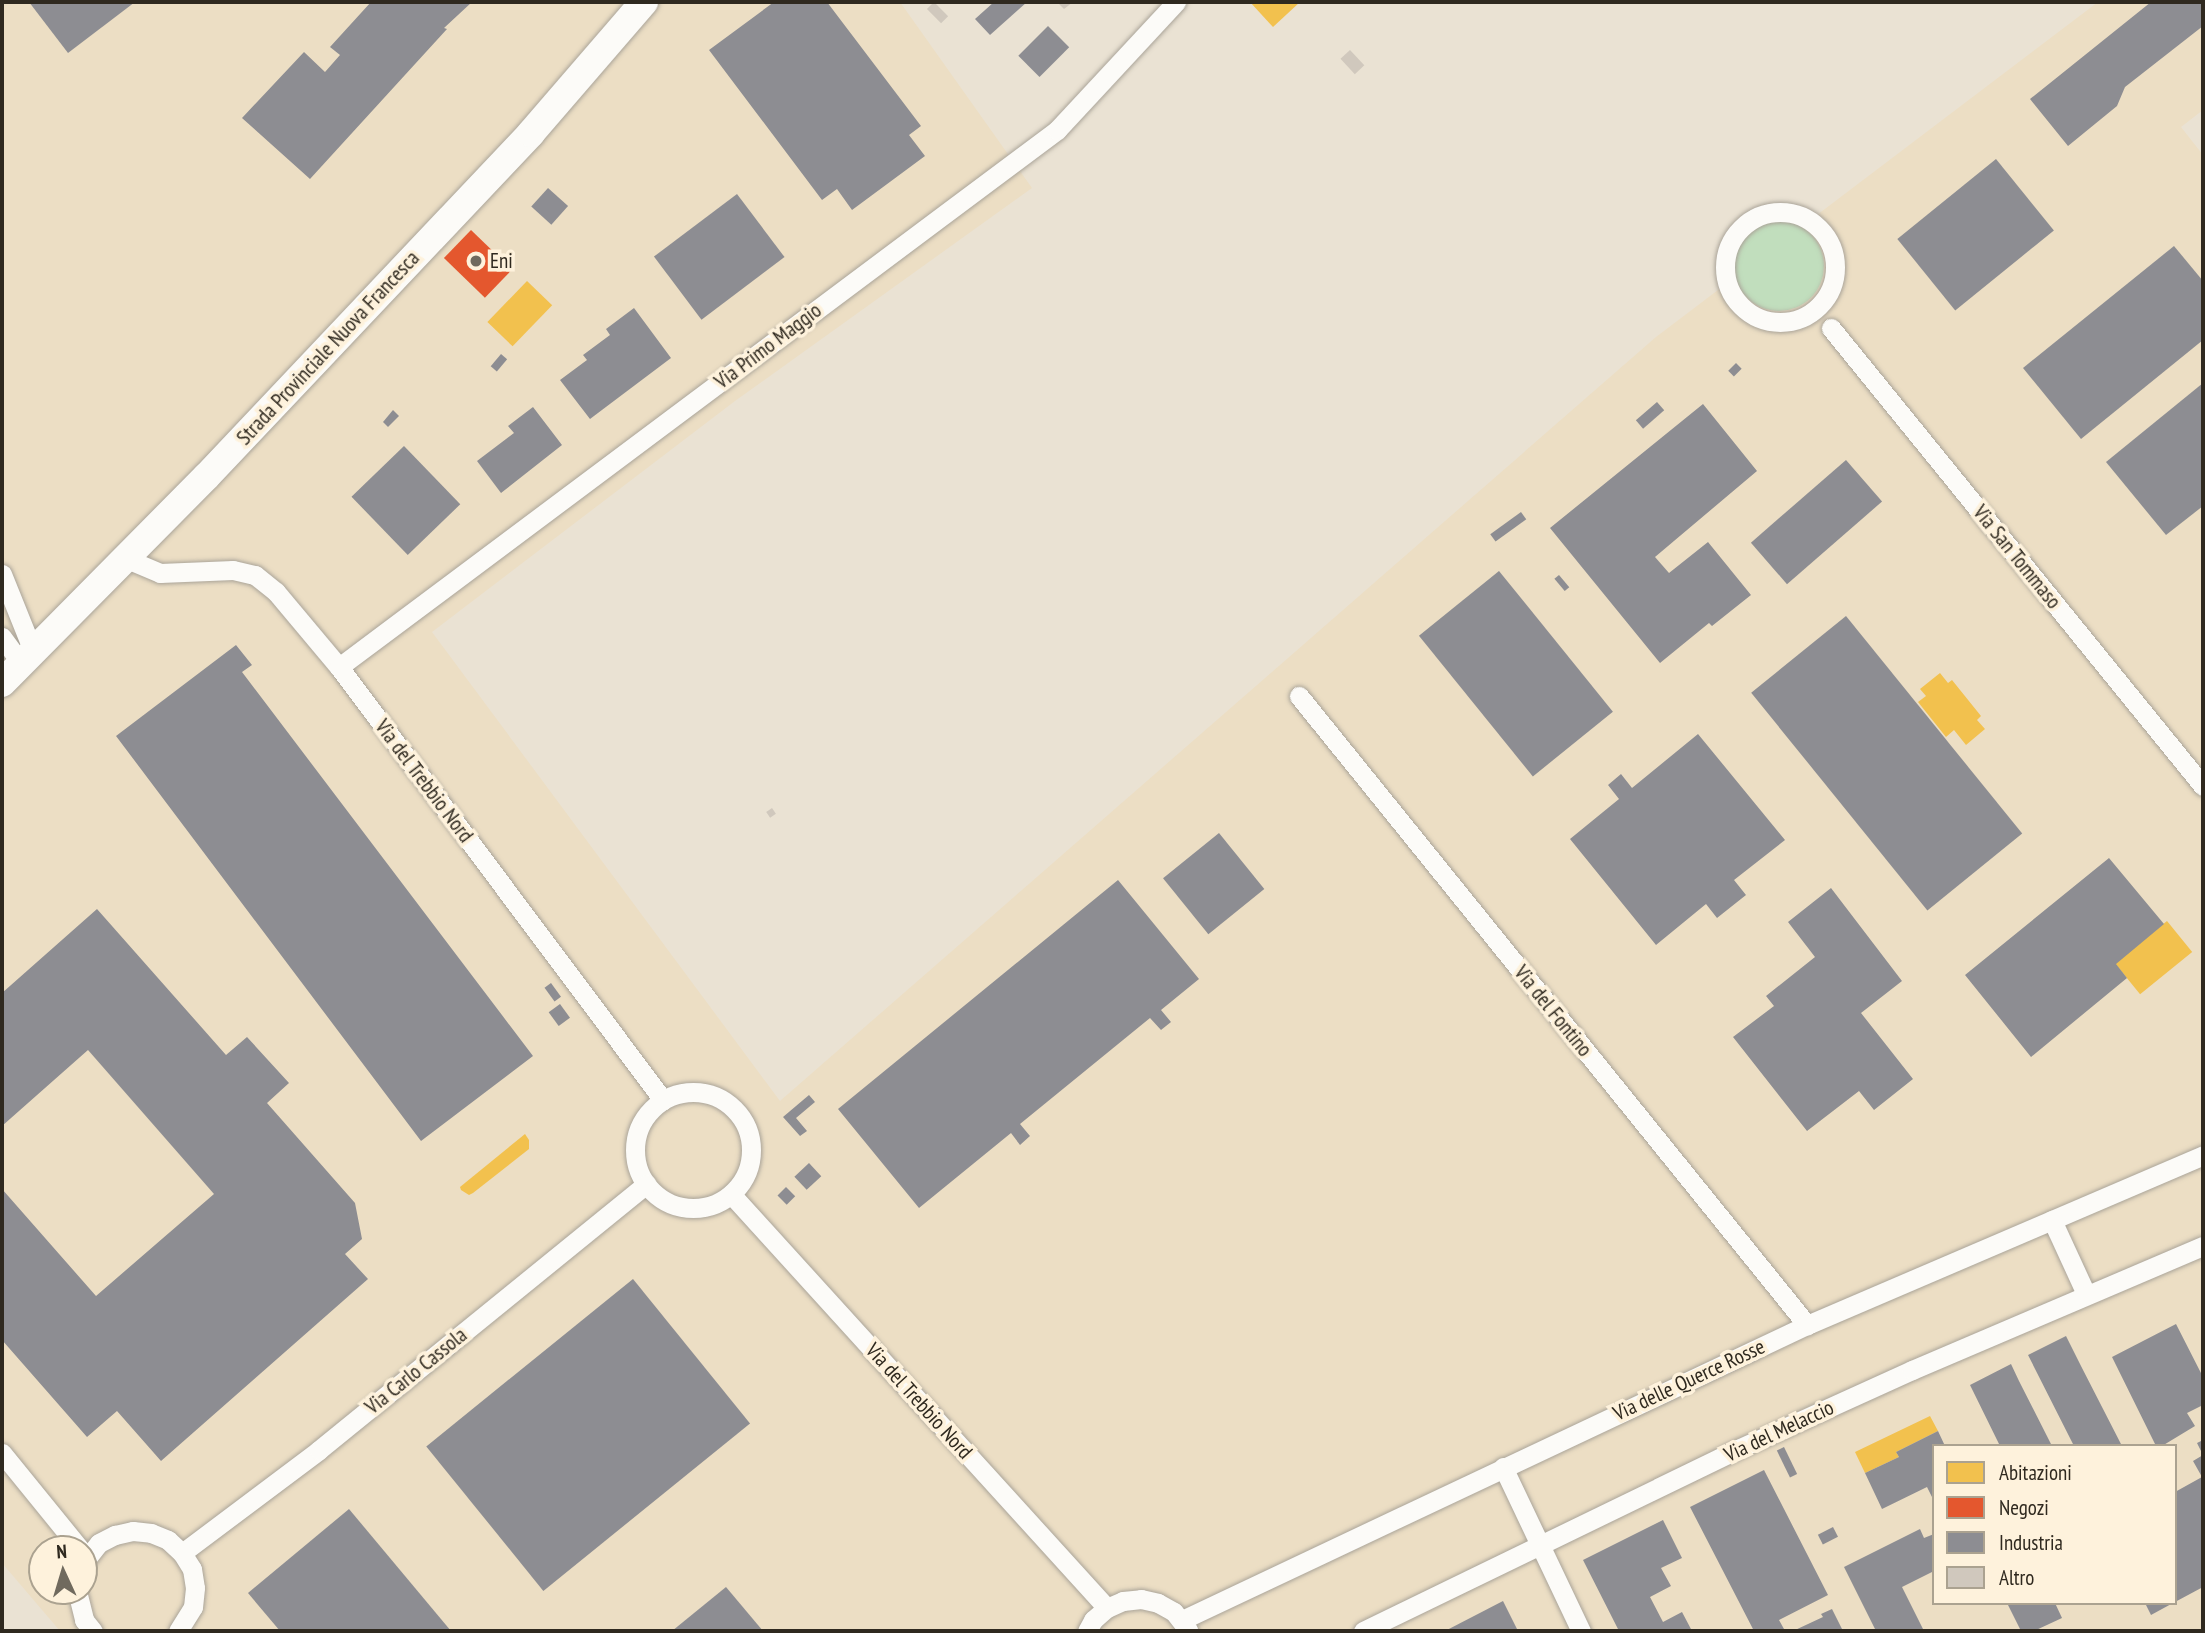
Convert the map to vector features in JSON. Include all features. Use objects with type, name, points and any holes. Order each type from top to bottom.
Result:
[{"type":"main road","name":"Strada Provinciale Nuova Francesca","points":[[19,666],[127,559],[531,133],[644,2]]},
{"type":"street","name":"Via Primo Maggio","points":[[339,667],[1057,130],[1176,2]]},
{"type":"street","points":[[1783,212],[1801,216],[1817,227],[1829,242],[1835,260],[1834,279],[1827,297],[1815,310],[1799,319],[1782,323],[1765,321],[1749,314],[1731,295],[1724,270],[1726,253],[1734,237],[1747,223],[1764,215],[1783,212]]},
{"type":"street","points":[[1799,319],[1831,328],[1827,297]]},
{"type":"street","name":"Via San Tommaso","points":[[1831,328],[2203,786]]},
{"type":"street","name":"Via del Trebbio Nord","points":[[127,559],[160,573],[233,570],[255,575],[276,592],[339,667],[663,1100]]},
{"type":"street","points":[[2,574],[19,666]]},
{"type":"street","points":[[2,637],[19,666]]},
{"type":"street","name":"Via del Fontino","points":[[1299,696],[1807,1325]]},
{"type":"street","points":[[696,1092],[721,1100],[740,1116],[748,1131],[751,1148],[742,1180],[731,1194],[715,1203],[696,1208],[669,1202],[646,1184],[637,1163],[636,1139],[641,1124],[663,1100],[696,1092]]},
{"type":"street","name":"Via delle Querce Rosse","points":[[1185,1625],[1503,1467],[1807,1325],[2203,1156]]},
{"type":"street","name":"Via Carlo Cassola","points":[[182,1552],[318,1450],[646,1184]]},
{"type":"street","name":"Via del Trebbio Nord","points":[[731,1194],[1107,1608]]},
{"type":"street","points":[[2052,1220],[2085,1294]]},
{"type":"street","name":"Via del Melaccio","points":[[1363,1631],[1738,1449],[2085,1294],[2203,1246]]},
{"type":"street","points":[[2,1453],[68,1535]]},
{"type":"street","points":[[1503,1467],[1581,1631]]},
{"type":"street","points":[[98,1544],[115,1535],[133,1531],[160,1536],[182,1552],[192,1569],[195,1588],[193,1607],[178,1631]]},
{"type":"street","points":[[1087,1631],[1107,1608],[1123,1601],[1141,1599],[1158,1603],[1185,1625]]},
{"type":"street","points":[[80,1605],[84,1620],[93,1631]]},
{"type":"shaded area","points":[[2,2],[900,2],[1032,188],[735,401],[432,632],[780,1101],[1656,337],[2098,2],[2203,2],[2203,110],[2181,127],[2203,155],[2203,1631],[60,1631],[38,1605],[98,1605],[98,1535],[28,1535],[28,1593],[2,1563]]},
{"type":"green space","points":[[1779,221],[1796,225],[1811,234],[1820,249],[1824,266],[1820,283],[1811,298],[1796,307],[1779,311],[1762,307],[1747,298],[1738,283],[1734,266],[1738,249],[1747,234],[1762,225]]},
{"type":"building: Abitazioni","points":[[1250,2],[1300,2],[1273,27]]},
{"type":"building: Abitazioni","points":[[527,281],[552,305],[513,346],[487,322]]},
{"type":"building: Abitazioni","points":[[1940,673],[1948,683],[1952,680],[1981,716],[1977,720],[1985,729],[1966,745],[1954,730],[1946,737],[1918,702],[1926,696],[1920,689]]},
{"type":"building: Abitazioni","points":[[2167,921],[2192,952],[2140,994],[2115,963]]},
{"type":"building: Abitazioni","points":[[525,1134],[529,1140],[529,1149],[473,1193],[469,1195],[461,1190],[460,1187]]},
{"type":"building: Abitazioni","points":[[1930,1416],[1938,1431],[1896,1452],[1899,1457],[1865,1473],[1855,1452]]},
{"type":"building: Negozi","points":[[471,230],[512,270],[485,298],[444,258]]},
{"type":"building: Industria","points":[[29,2],[135,2],[68,53]]},
{"type":"building: Industria","points":[[371,2],[472,2],[444,28],[447,29],[310,179],[242,118],[304,52],[325,72],[340,55],[330,47]]},
{"type":"building: Industria","points":[[774,2],[827,2],[921,126],[909,135],[925,156],[852,210],[837,189],[822,200],[709,50]]},
{"type":"building: Industria","points":[[994,2],[1027,2],[990,35],[975,19]]},
{"type":"building: Industria","points":[[2151,2],[2203,2],[2203,26],[2125,87],[2117,106],[2068,146],[2030,99]]},
{"type":"building: Industria","points":[[1048,26],[1069,47],[1040,77],[1018,56]]},
{"type":"building: Industria","points":[[1996,159],[2054,230],[1955,310],[1897,239]]},
{"type":"building: Industria","points":[[548,188],[568,206],[551,225],[531,207]]},
{"type":"building: Industria","points":[[737,194],[785,257],[701,320],[654,257]]},
{"type":"building: Industria","points":[[2174,246],[2203,281],[2203,340],[2081,439],[2023,368]]},
{"type":"building: Industria","points":[[634,308],[671,358],[590,419],[560,380],[587,360],[583,355],[610,335],[606,329]]},
{"type":"building: Industria","points":[[501,354],[507,359],[497,371],[491,366]]},
{"type":"building: Industria","points":[[1736,363],[1742,369],[1734,376],[1728,371]]},
{"type":"building: Industria","points":[[2203,383],[2203,506],[2166,535],[2106,462]]},
{"type":"building: Industria","points":[[1657,402],[1664,410],[1643,429],[1636,420]]},
{"type":"building: Industria","points":[[1703,404],[1757,471],[1655,557],[1669,573],[1708,542],[1751,595],[1712,626],[1709,623],[1660,663],[1550,528]]},
{"type":"building: Industria","points":[[533,407],[562,445],[501,493],[477,461],[514,433],[508,426]]},
{"type":"building: Industria","points":[[393,410],[399,416],[388,427],[383,422]]},
{"type":"building: Industria","points":[[404,446],[460,504],[408,555],[351,497]]},
{"type":"building: Industria","points":[[1846,460],[1882,502],[1787,584],[1751,543]]},
{"type":"building: Industria","points":[[1521,512],[1526,519],[1496,542],[1490,534]]},
{"type":"building: Industria","points":[[1499,571],[1613,712],[1533,776],[1419,636]]},
{"type":"building: Industria","points":[[1559,575],[1569,587],[1565,591],[1554,579]]},
{"type":"building: Industria","points":[[1846,616],[2022,834],[1927,910],[1751,693]]},
{"type":"building: Industria","points":[[236,645],[252,665],[242,672],[533,1056],[421,1141],[116,736]]},
{"type":"building: Industria","points":[[1698,734],[1785,840],[1734,880],[1746,895],[1717,918],[1706,904],[1656,945],[1570,839],[1619,799],[1608,785],[1621,774],[1632,788]]},
{"type":"building: Industria","points":[[1219,833],[1264,889],[1208,934],[1163,878]]},
{"type":"building: Industria","points":[[2109,858],[2164,924],[2116,964],[2127,978],[2031,1057],[1965,975]]},
{"type":"building: Industria","points":[[1118,880],[1199,979],[1161,1010],[1171,1022],[1161,1030],[1150,1018],[1020,1124],[1030,1136],[1020,1145],[1011,1133],[919,1208],[838,1109]]},
{"type":"building: Industria","points":[[1831,888],[1902,981],[1861,1013],[1913,1079],[1874,1110],[1859,1091],[1807,1131],[1733,1037],[1774,1006],[1766,996],[1815,957],[1788,922]]},
{"type":"building: Industria","points":[[97,909],[226,1055],[247,1037],[289,1083],[267,1103],[355,1203],[362,1239],[345,1254],[368,1279],[161,1461],[117,1411],[87,1437],[2,1340],[2,1189],[96,1296],[214,1194],[88,1050],[2,1126],[2,993]]},
{"type":"building: Industria","points":[[551,983],[561,997],[555,1001],[545,988]]},
{"type":"building: Industria","points":[[560,1004],[570,1018],[559,1026],[549,1012]]},
{"type":"building: Industria","points":[[809,1095],[815,1102],[796,1118],[807,1131],[800,1136],[783,1117]]},
{"type":"building: Industria","points":[[809,1163],[821,1176],[807,1190],[794,1177]]},
{"type":"building: Industria","points":[[786,1187],[795,1196],[787,1205],[778,1195]]},
{"type":"building: Industria","points":[[633,1279],[750,1424],[543,1591],[426,1446]]},
{"type":"building: Industria","points":[[2176,1324],[2203,1377],[2203,1405],[2187,1413],[2195,1426],[2165,1444],[2155,1444],[2112,1357]]},
{"type":"building: Industria","points":[[2066,1336],[2121,1444],[2073,1444],[2028,1355]]},
{"type":"building: Industria","points":[[2011,1364],[2051,1444],[1999,1444],[1970,1385]]},
{"type":"building: Industria","points":[[1938,1431],[1944,1444],[1932,1444],[1932,1497],[1927,1487],[1882,1509],[1865,1473],[1899,1457],[1896,1452]]},
{"type":"building: Industria","points":[[2203,1440],[2203,1455],[2197,1443]]},
{"type":"building: Industria","points":[[1784,1447],[1797,1474],[1790,1477],[1777,1451]]},
{"type":"building: Industria","points":[[2203,1455],[2203,1587],[2177,1601],[2177,1491],[2202,1477],[2193,1461]]},
{"type":"building: Industria","points":[[1764,1470],[1828,1595],[1779,1620],[1784,1629],[1780,1631],[1754,1631],[1690,1507]]},
{"type":"building: Industria","points":[[349,1509],[451,1631],[280,1631],[248,1593]]},
{"type":"building: Industria","points":[[1663,1520],[1682,1558],[1661,1568],[1671,1586],[1650,1597],[1663,1622],[1682,1612],[1692,1631],[1619,1631],[1583,1560]]},
{"type":"building: Industria","points":[[1833,1527],[1838,1537],[1823,1545],[1818,1535]]},
{"type":"building: Industria","points":[[1920,1529],[1924,1538],[1932,1535],[1932,1572],[1902,1587],[1924,1631],[1876,1631],[1844,1567]]},
{"type":"building: Industria","points":[[726,1587],[763,1631],[672,1631]]},
{"type":"building: Industria","points":[[1503,1601],[1518,1631],[1445,1631]]},
{"type":"building: Industria","points":[[2008,1605],[2056,1605],[2062,1618],[2034,1631],[2021,1631]]},
{"type":"building: Industria","points":[[2146,1605],[2169,1605],[2151,1615]]},
{"type":"building: Industria","points":[[1832,1609],[1843,1631],[1793,1631],[1823,1617],[1821,1614]]},
{"type":"building: Altro","points":[[934,2],[948,16],[941,23],[927,9]]},
{"type":"building: Altro","points":[[1057,2],[1073,2],[1064,9]]},
{"type":"building: Altro","points":[[1350,50],[1364,65],[1355,74],[1340,59]]},
{"type":"building: Altro","points":[[772,808],[776,814],[770,818],[766,812]]},
{"type":"place","name":"Eni","points":[[476,261]]}]
